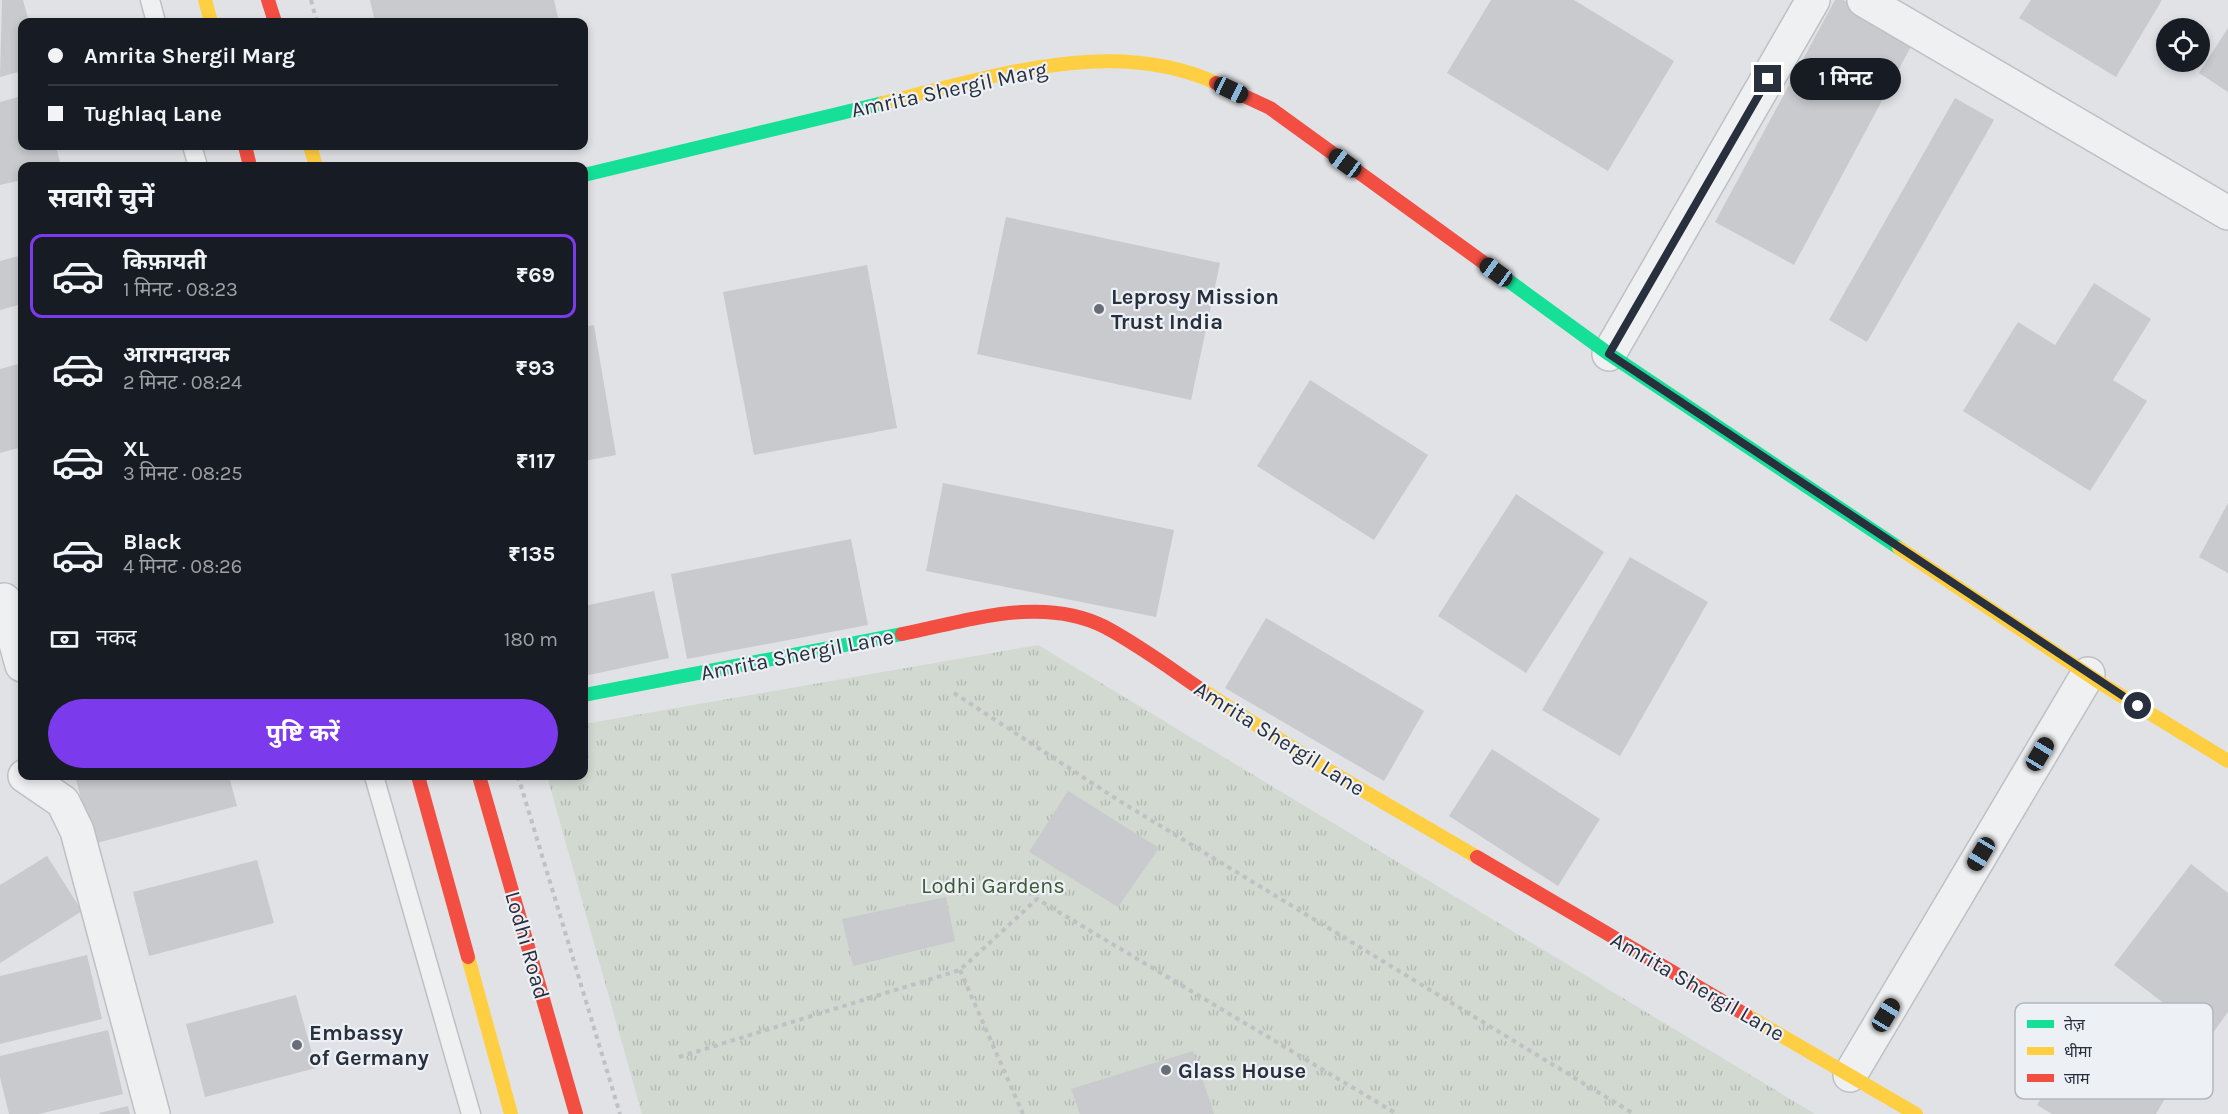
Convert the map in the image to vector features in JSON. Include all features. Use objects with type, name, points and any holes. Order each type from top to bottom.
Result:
[{"type":"street","points":[[205,0],[210,18]]},
{"type":"street","points":[[268,0],[274,18]]},
{"type":"street","points":[[1609,354],[1813,0]]},
{"type":"street","points":[[1863,0],[2228,213]]},
{"type":"street","name":"Amrita Shergil Marg","points":[[588,174],[1020,70],[1112,61],[1192,72],[1270,108],[1609,354],[2088,674],[2228,761]]},
{"type":"street","points":[[1,598],[18,651]]},
{"type":"street","name":"Amrita Shergil Lane","points":[[588,694],[1010,613],[1042,610],[1076,615],[1106,627],[1321,766],[1916,1114]]},
{"type":"street","points":[[1850,1075],[2088,674]]},
{"type":"street","points":[[0,765],[18,772]]},
{"type":"street","points":[[36,780],[59,789],[77,831],[153,1114]]},
{"type":"street","points":[[419,780],[511,1114]]},
{"type":"street","name":"Lodhi Road","points":[[480,780],[576,1114]]},
{"type":"lane","points":[[150,0],[155,18]]},
{"type":"lane","points":[[375,780],[471,1114]]},
{"type":"path","points":[[311,0],[316,18]]},
{"type":"path","points":[[954,693],[1118,800],[1635,1114]]},
{"type":"path","points":[[519,780],[620,1114]]},
{"type":"path","points":[[679,1057],[960,970],[1036,898],[1397,1114]]},
{"type":"path","points":[[960,970],[1023,1114]]},
{"type":"green space","name":"Lodhi Gardens","points":[[1038,645],[1815,1114],[642,1114],[548,780],[588,780],[588,723]]},
{"type":"building","points":[[2,0],[23,0],[28,18],[18,18],[18,72],[0,77]]},
{"type":"building","points":[[370,0],[554,0],[558,18],[374,18]]},
{"type":"building","points":[[1491,0],[1574,0],[1674,61],[1608,171],[1447,73]]},
{"type":"building","points":[[1835,0],[1843,0],[1915,39],[1794,265],[1715,222]]},
{"type":"building","points":[[2031,0],[2162,0],[2116,77],[2019,18]]},
{"type":"building","points":[[2228,28],[2228,92],[2199,73],[2210,72],[2210,56]]},
{"type":"building","points":[[18,97],[18,150],[57,150],[60,162],[18,162],[18,181],[0,185],[0,102]]},
{"type":"building","points":[[1955,98],[1994,120],[1867,342],[1829,320]]},
{"type":"building","name":"Leprosy Mission Trust India","points":[[1006,217],[1220,263],[1191,400],[977,354]]},
{"type":"building","points":[[18,256],[18,305],[0,310],[0,261]]},
{"type":"building","points":[[867,265],[897,428],[754,455],[723,292]]},
{"type":"building","points":[[2094,283],[2151,319],[2113,380],[2147,401],[2090,491],[1963,411],[2018,322],[2055,345]]},
{"type":"building","points":[[594,325],[616,455],[588,460],[588,326]]},
{"type":"building","points":[[18,364],[18,448],[0,453],[0,369]]},
{"type":"building","points":[[1310,380],[1428,455],[1374,540],[1257,466]]},
{"type":"building","points":[[943,483],[1174,530],[1156,617],[926,571]]},
{"type":"building","points":[[1516,494],[1604,552],[1526,673],[1438,616]]},
{"type":"building","points":[[2228,503],[2228,573],[2199,557]]},
{"type":"building","points":[[851,539],[868,625],[687,659],[671,574]]},
{"type":"building","points":[[1630,557],[1708,602],[1620,756],[1542,710]]},
{"type":"building","points":[[654,591],[669,658],[588,675],[588,605]]},
{"type":"building","points":[[1266,618],[1424,711],[1384,781],[1225,688]]},
{"type":"building","points":[[1492,749],[1600,819],[1558,886],[1449,816]]},
{"type":"building","points":[[76,780],[230,780],[237,806],[93,844]]},
{"type":"building","points":[[1068,791],[1159,848],[1118,907],[1029,852]]},
{"type":"building","points":[[47,856],[82,911],[0,963],[0,885]]},
{"type":"building","points":[[257,860],[274,923],[149,956],[133,892]]},
{"type":"building","points":[[2191,864],[2228,893],[2228,1012],[2213,1033],[2213,1003],[2163,1003],[2114,965]]},
{"type":"building","points":[[946,897],[955,941],[853,966],[842,919]]},
{"type":"building","points":[[87,955],[102,1019],[0,1044],[0,976]]},
{"type":"building","points":[[296,995],[316,1068],[205,1097],[186,1024]]},
{"type":"building","points":[[108,1030],[123,1094],[39,1114],[9,1114],[0,1077],[0,1056]]},
{"type":"building","name":"Glass House","points":[[1193,1051],[1214,1114],[1080,1114],[1071,1089]]},
{"type":"building","points":[[2041,1099],[2165,1099],[2156,1114],[2052,1114],[2037,1105]]},
{"type":"building","points":[[128,1106],[130,1114],[99,1113]]},
{"type":"traffic: fast","points":[[588,174],[883,103]]},
{"type":"traffic: fast","points":[[1491,268],[1609,354],[1899,548]]},
{"type":"traffic: fast","points":[[588,694],[902,634]]},
{"type":"traffic: slow","points":[[205,0],[210,18]]},
{"type":"traffic: slow","points":[[883,103],[1007,73],[1093,62],[1135,62],[1176,69],[1216,83]]},
{"type":"traffic: slow","points":[[311,150],[315,162]]},
{"type":"traffic: slow","points":[[1899,548],[2102,684],[2228,761]]},
{"type":"traffic: slow","points":[[1202,690],[1321,766],[1477,857]]},
{"type":"traffic: slow","points":[[468,957],[511,1114]]},
{"type":"traffic: slow","points":[[1746,1015],[1916,1114]]},
{"type":"traffic: jam","points":[[268,0],[274,18]]},
{"type":"traffic: jam","points":[[1216,83],[1270,108],[1491,268]]},
{"type":"traffic: jam","points":[[246,150],[249,162]]},
{"type":"traffic: jam","points":[[902,634],[1005,614],[1056,613],[1081,618],[1105,627],[1202,690]]},
{"type":"traffic: jam","points":[[419,780],[468,957]]},
{"type":"traffic: jam","points":[[480,780],[576,1114]]},
{"type":"traffic: jam","points":[[1477,857],[1746,1015]]},
{"type":"place","name":"Leprosy Mission Trust India","points":[[1099,309]]},
{"type":"place","name":"Embassy of Germany","points":[[297,1045]]},
{"type":"place","name":"Glass House","points":[[1166,1070]]},
{"type":"route","points":[[1768,79],[1609,354],[2138,706]]}]
